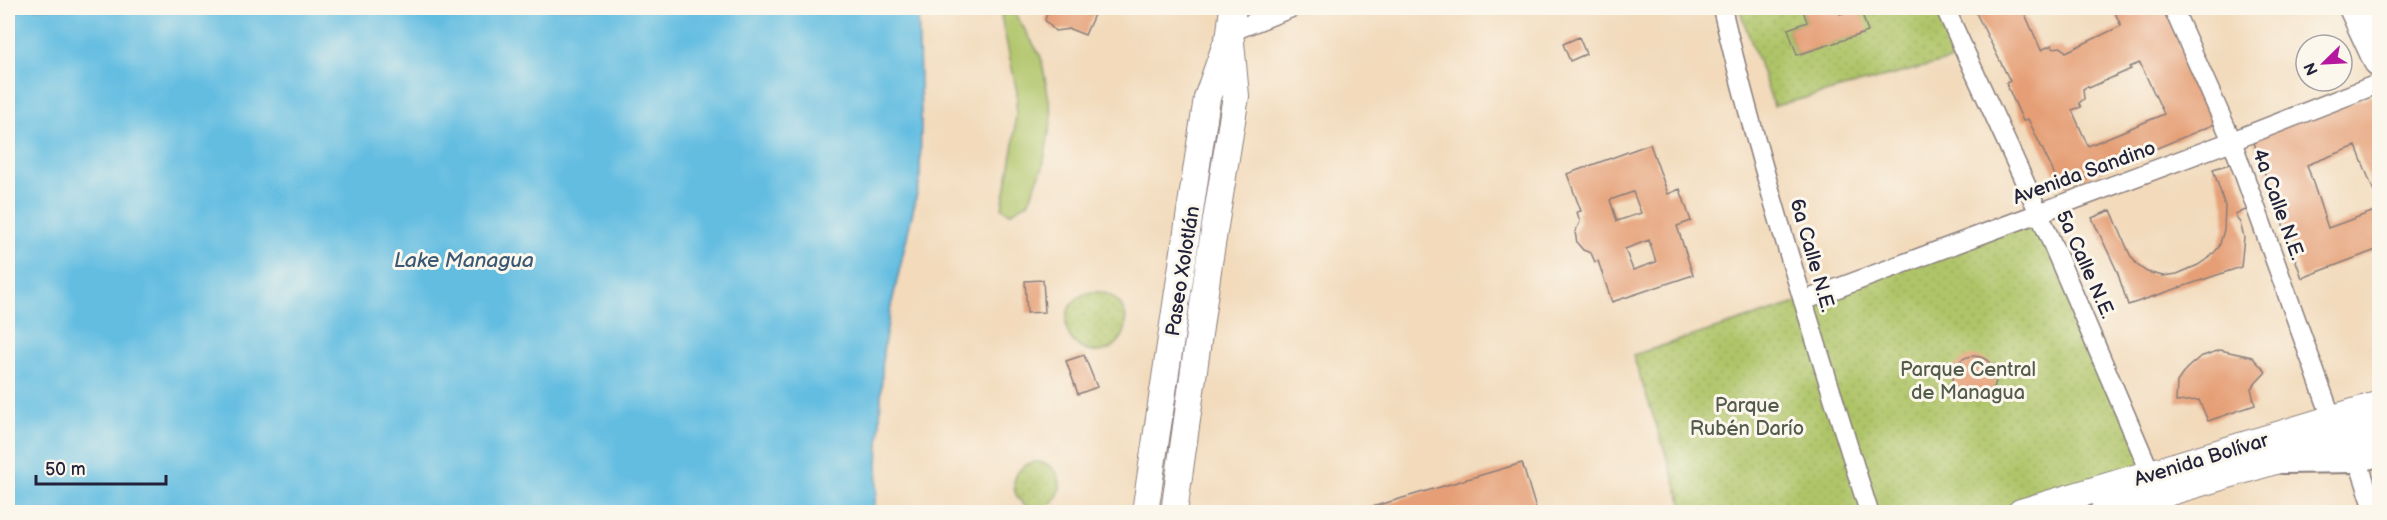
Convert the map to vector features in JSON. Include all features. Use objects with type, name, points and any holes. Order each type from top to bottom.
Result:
[{"type":"highway","points":[[2356,8],[2379,60]]},
{"type":"main road","points":[[2283,459],[2362,449]]},
{"type":"street","points":[[1232,20],[1291,8]]},
{"type":"street","name":"6a Calle N.E.","points":[[1722,8],[1738,74],[1803,301],[1869,513]]},
{"type":"street","name":"5a Calle N.E.","points":[[1945,8],[2039,213],[2151,474]]},
{"type":"street","name":"4a Calle N.E.","points":[[2173,8],[2232,141],[2332,419]]},
{"type":"street","name":"Paseo Xolotlán","points":[[1145,513],[1207,98],[1232,20]]},
{"type":"street","name":"Paseo Xolotlán","points":[[1174,513],[1209,263],[1236,96],[1232,20]]},
{"type":"street","name":"Avenida Sandino","points":[[1803,301],[2232,141],[2379,83]]},
{"type":"street","name":"Avenida Bolívar","points":[[2026,512],[2379,404]]},
{"type":"street","points":[[2375,513],[2362,449],[2379,430]]},
{"type":"street","name":"Avenida Bolívar","points":[[2110,511],[2283,459]]},
{"type":"green space","points":[[1739,8],[1802,8],[1807,22],[1788,29],[1797,55],[1867,32],[1840,14],[1838,8],[1945,8],[1966,56],[1774,106]]},
{"type":"green space","points":[[1013,10],[1041,57],[1052,116],[1043,167],[1028,203],[1010,213],[1002,208],[1014,144],[1017,92],[1001,16]]},
{"type":"green space","name":"Parque Central de Managua","points":[[2039,213],[2151,474],[2021,512],[1685,512],[1633,355],[1803,301]]},
{"type":"green space","points":[[1096,292],[1117,301],[1126,322],[1117,343],[1096,352],[1075,343],[1066,322],[1075,301]]},
{"type":"green space","points":[[1037,462],[1053,469],[1060,485],[1053,501],[1037,508],[1021,501],[1014,485],[1021,469]]},
{"type":"water","name":"Lake Managua","points":[[8,8],[918,8],[920,180],[883,351],[877,491],[873,512],[8,512]]},
{"type":"building","points":[[1049,8],[1097,8],[1085,35],[1070,29],[1055,31],[1045,20]]},
{"type":"building","points":[[1802,8],[1838,8],[1840,14],[1860,8],[1868,32],[1797,55],[1788,29],[1807,22]]},
{"type":"building","points":[[2037,8],[2025,14],[2041,50],[2052,45],[2053,48],[2061,47],[2066,52],[2121,26],[2113,8],[2167,8],[2183,40],[2178,43],[2202,94],[2220,122],[2061,188],[2028,119],[2023,121],[2006,83],[2010,81],[1974,9]],"holes":[[[2140,63],[2164,114],[2088,146],[2072,110],[2081,107],[2079,103],[2084,99],[2083,89]]]},
{"type":"building","points":[[1579,37],[1586,54],[1570,61],[1563,44]]},
{"type":"building","points":[[2380,93],[2380,207],[2356,146],[2307,165],[2328,228],[2380,209],[2380,260],[2376,250],[2302,278],[2252,137]]},
{"type":"building","points":[[1650,144],[1668,194],[1680,189],[1691,221],[1677,226],[1693,275],[1612,302],[1598,261],[1595,262],[1591,253],[1583,250],[1577,243],[1575,232],[1580,222],[1577,212],[1581,211],[1567,174]],"holes":[[[1633,192],[1641,213],[1617,221],[1610,200]],[[1649,240],[1656,262],[1633,270],[1625,249]]]},
{"type":"building","points":[[2233,163],[2249,209],[2235,214],[2244,237],[2241,267],[2128,305],[2117,271],[2092,218],[2111,210],[2130,255],[2137,265],[2147,272],[2163,276],[2177,274],[2198,265],[2219,247],[2224,230],[2225,206],[2213,169]]},
{"type":"building","points":[[1043,280],[1045,312],[1027,313],[1025,281]]},
{"type":"building","points":[[2220,350],[2252,357],[2266,372],[2251,388],[2255,405],[2208,421],[2199,400],[2176,402],[2177,382],[2186,369],[2200,357]]},
{"type":"building","points":[[1084,355],[1097,387],[1078,394],[1066,361]]},
{"type":"building","points":[[1974,356],[1983,357],[1990,362],[1995,369],[1995,387],[1990,394],[1983,399],[1974,400],[1965,399],[1958,394],[1953,387],[1952,378],[1953,369],[1958,362],[1965,357]]},
{"type":"building","points":[[1522,463],[1537,512],[1355,512]]},
{"type":"park label","name":"Parque Rubén Darío","points":[[1747,416]]}]
